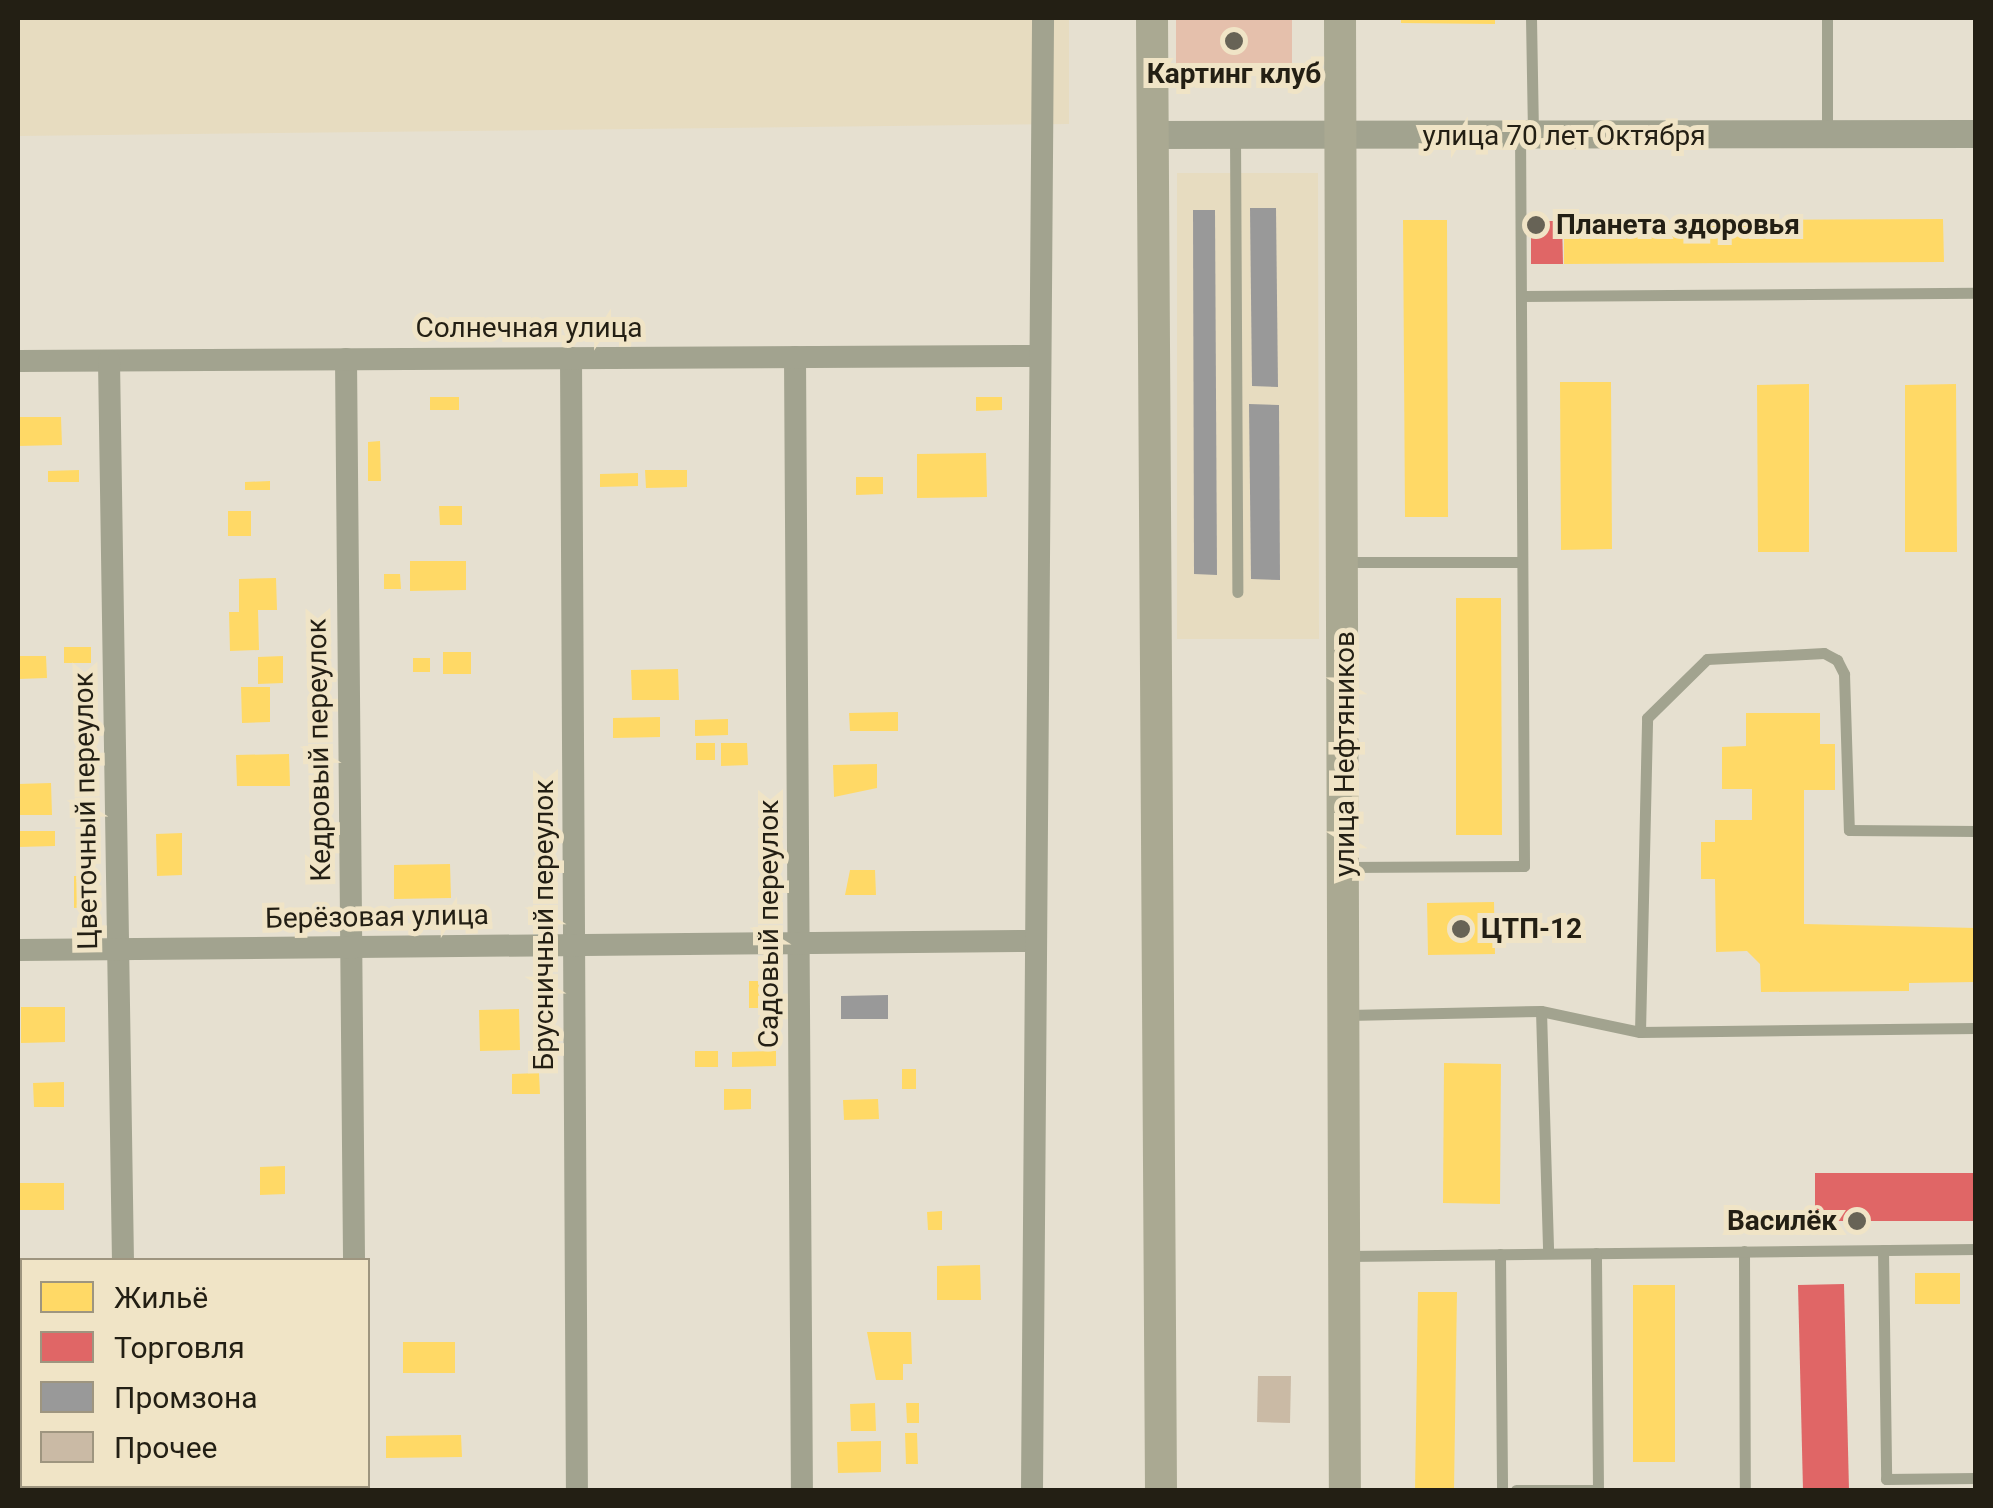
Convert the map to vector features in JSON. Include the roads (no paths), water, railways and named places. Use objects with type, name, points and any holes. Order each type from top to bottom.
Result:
[{"type":"main road","points":[[1152,18],[1161,1490]]},
{"type":"main road","name":"улица Нефтяников","points":[[1340,18],[1346,1490]]},
{"type":"street","points":[[1032,1490],[1043,18]]},
{"type":"street","name":"улица 70 лет Октября","points":[[1153,135],[1975,134]]},
{"type":"street","name":"Солнечная улица","points":[[18,361],[1040,356]]},
{"type":"street","name":"Садовый переулок","points":[[796,357],[802,1490]]},
{"type":"street","name":"Брусничный переулок","points":[[570,358],[577,1490]]},
{"type":"street","name":"Цветочный переулок","points":[[109,360],[123,1258]]},
{"type":"street","name":"Кедровый переулок","points":[[346,360],[354,1258]]},
{"type":"street","name":"Берёзовая улица","points":[[18,950],[1036,941]]},
{"type":"lane","points":[[1346,867],[1524,866],[1521,296],[1531,18]]},
{"type":"lane","points":[[1826,18],[1828,136]]},
{"type":"lane","points":[[1975,134],[1976,155]]},
{"type":"lane","points":[[1235,136],[1238,592]]},
{"type":"lane","points":[[1521,296],[1976,293]]},
{"type":"lane","points":[[1344,562],[1522,562]]},
{"type":"lane","points":[[1640,1032],[1647,718],[1706,659],[1824,653],[1837,660],[1844,674],[1849,830],[1976,831]]},
{"type":"lane","points":[[1542,1011],[1548,1253]]},
{"type":"lane","points":[[1346,1015],[1542,1011],[1640,1032],[1976,1028]]},
{"type":"lane","points":[[1348,1256],[1976,1249]]},
{"type":"lane","points":[[1883,1250],[1886,1479],[1976,1478]]},
{"type":"lane","points":[[1744,1251],[1745,1490]]},
{"type":"lane","points":[[1516,1490],[1598,1490],[1596,1253]]},
{"type":"lane","points":[[1500,1254],[1502,1490]]},
{"type":"place","name":"Картинг клуб","points":[[1234,41]]},
{"type":"place","name":"Планета здоровья","points":[[1536,225]]},
{"type":"place","name":"ЦТП-12","points":[[1461,929]]},
{"type":"place","name":"Василёк","points":[[1857,1221]]}]
